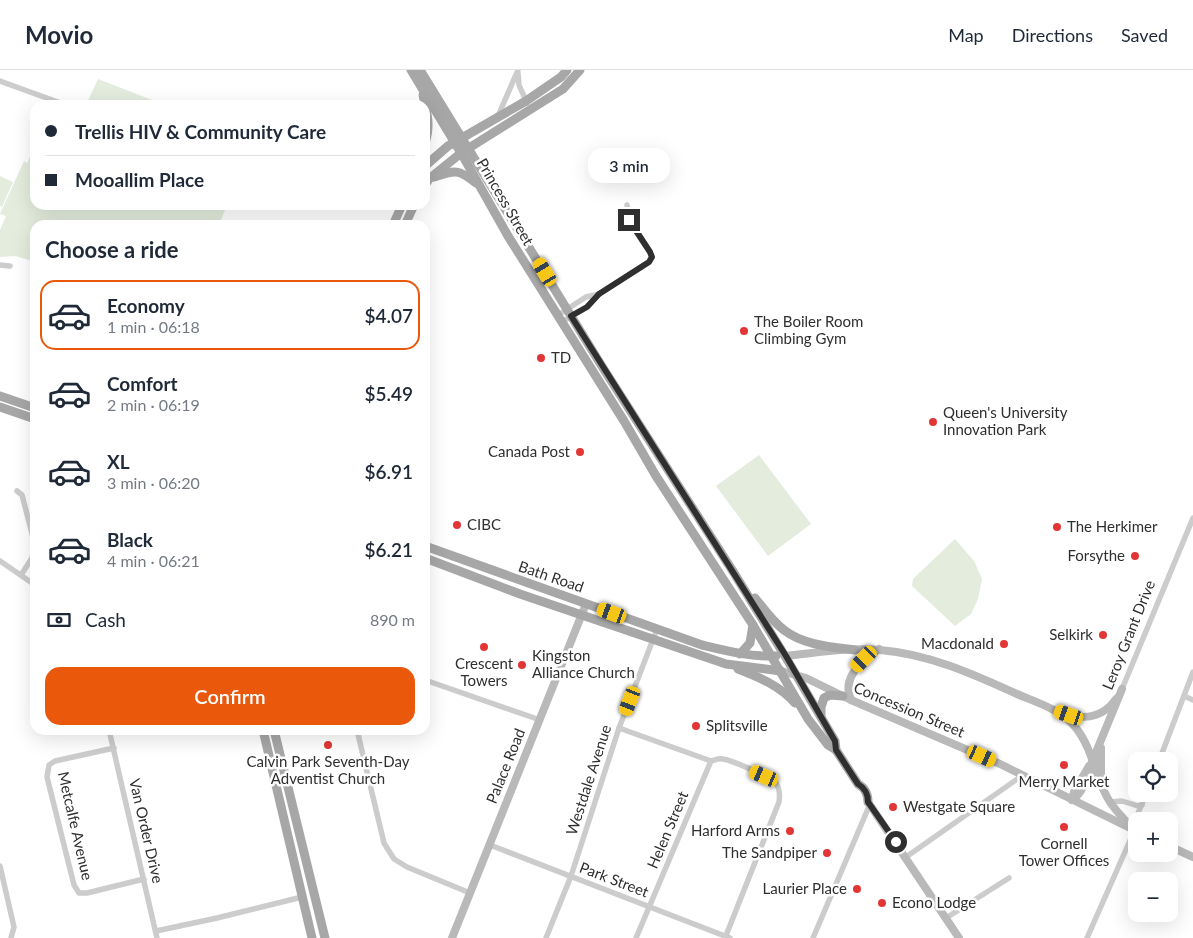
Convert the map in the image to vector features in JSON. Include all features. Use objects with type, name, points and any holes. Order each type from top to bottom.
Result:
[{"type":"main road","name":"Princess Street","points":[[410,70],[465,150],[786,656],[835,741],[836,750],[858,784],[858,791],[869,803],[959,938]]},
{"type":"main road","name":"Princess Street","points":[[420,70],[458,141]]},
{"type":"main road","points":[[430,179],[465,150],[528,105],[567,70]]},
{"type":"main road","points":[[430,161],[458,141],[496,120],[563,89],[580,70]]},
{"type":"main road","points":[[422,88],[424,100]]},
{"type":"main road","name":"Princess Street","points":[[465,150],[480,186],[508,236],[624,421],[656,476],[753,624],[808,719],[828,746],[836,750]]},
{"type":"main road","points":[[430,181],[450,172],[463,173],[480,186]]},
{"type":"main road","points":[[0,396],[30,406]]},
{"type":"main road","points":[[0,407],[30,417]]},
{"type":"main road","name":"Bath Road","points":[[430,548],[702,645],[740,654],[786,656]]},
{"type":"main road","name":"Bath Road","points":[[430,560],[582,615],[726,664],[781,671]]},
{"type":"main road","points":[[734,573],[776,623],[790,634],[820,645],[855,650]]},
{"type":"main road","name":"Palace Road","points":[[452,938],[586,604]]},
{"type":"main road","points":[[740,654],[750,643],[753,624]]},
{"type":"main road","points":[[786,656],[879,649],[929,659],[959,668],[1051,709],[1083,718],[1093,717],[1107,708],[1114,702],[1122,689]]},
{"type":"main road","points":[[821,717],[821,707],[824,698],[830,695],[847,698],[847,687],[855,668],[879,649]]},
{"type":"main road","points":[[726,664],[759,677],[784,692],[808,719]]},
{"type":"main road","name":"Concession Street","points":[[781,671],[797,675],[1023,775],[1128,827]]},
{"type":"main road","name":"Leroy Grant Drive","points":[[1072,800],[1085,771],[1092,762],[1122,689]]},
{"type":"main road","points":[[1051,709],[1075,727],[1084,741],[1110,802],[1128,822]]},
{"type":"main road","points":[[1103,789],[1100,763],[1104,734]]},
{"type":"main road","points":[[264,735],[312,938]]},
{"type":"main road","points":[[275,735],[325,938]]},
{"type":"main road","points":[[1178,850],[1193,857]]},
{"type":"main road","points":[[302,897],[308,889],[311,876]]},
{"type":"main road","points":[[302,897],[312,902],[320,916]]},
{"type":"street","points":[[518,71],[520,86],[528,105]]},
{"type":"street","points":[[496,120],[518,71]]},
{"type":"street","points":[[0,81],[52,100]]},
{"type":"street","points":[[560,319],[569,313],[587,307],[599,294],[649,262],[652,257],[629,220],[627,205]]},
{"type":"street","points":[[0,265],[10,266]]},
{"type":"street","points":[[17,491],[22,494],[30,526]]},
{"type":"street","name":"Leroy Grant Drive","points":[[1122,689],[1193,518]]},
{"type":"street","points":[[0,561],[30,581]]},
{"type":"street","points":[[21,574],[30,561]]},
{"type":"street","name":"Westdale Avenue","points":[[546,938],[571,876],[619,728],[657,629]]},
{"type":"street","points":[[1162,752],[1193,672]]},
{"type":"street","points":[[430,682],[540,720]]},
{"type":"street","points":[[1184,696],[1193,700]]},
{"type":"street","points":[[619,728],[711,761],[727,760],[769,777],[779,789],[779,802],[727,937]]},
{"type":"street","name":"Van Order Drive","points":[[110,735],[157,938]]},
{"type":"street","points":[[358,735],[382,837],[390,854],[399,863],[407,867],[470,893]]},
{"type":"street","name":"Metcalfe Avenue","points":[[114,748],[55,761],[49,765],[47,776],[74,885],[79,893],[87,893],[144,879]]},
{"type":"street","name":"Helen Street","points":[[636,938],[711,761]]},
{"type":"street","points":[[906,857],[1023,775]]},
{"type":"street","points":[[1110,802],[1122,801],[1138,806],[1142,805]]},
{"type":"street","points":[[1139,812],[1143,802]]},
{"type":"street","points":[[813,938],[869,803]]},
{"type":"street","name":"Park Street","points":[[490,845],[727,937]]},
{"type":"street","points":[[1087,938],[1128,846]]},
{"type":"street","points":[[0,866],[14,927],[11,938]]},
{"type":"street","points":[[946,918],[1009,878]]},
{"type":"street","points":[[156,931],[302,897]]},
{"type":"green space","points":[[98,79],[152,100],[88,100]]},
{"type":"green space","points":[[30,156],[30,210],[225,210],[221,220],[30,220],[30,260],[16,256],[0,257],[0,230],[6,216],[0,214],[24,161],[27,163]]},
{"type":"green space","points":[[0,176],[13,182],[2,207],[0,206]]},
{"type":"green space","points":[[759,455],[811,524],[768,556],[716,486]]},
{"type":"green space","points":[[955,539],[974,561],[982,579],[978,599],[971,614],[955,626],[912,586],[913,579]]},
{"type":"place","name":"The Boiler Room Climbing Gym","points":[[744,331]]},
{"type":"place","name":"TD","points":[[541,358]]},
{"type":"place","name":"Queen's University Innovation Park","points":[[933,422]]},
{"type":"place","name":"Canada Post","points":[[580,452]]},
{"type":"place","name":"CIBC","points":[[457,525]]},
{"type":"place","name":"The Herkimer","points":[[1057,527]]},
{"type":"place","name":"Forsythe","points":[[1135,556]]},
{"type":"place","name":"Selkirk","points":[[1103,635]]},
{"type":"place","name":"Macdonald","points":[[1004,644]]},
{"type":"place","name":"Crescent Towers","points":[[484,647]]},
{"type":"place","name":"Kingston Alliance Church","points":[[522,665]]},
{"type":"place","name":"Splitsville","points":[[696,726]]},
{"type":"place","name":"Calvin Park Seventh-Day Adventist Church","points":[[328,745]]},
{"type":"place","name":"Merry Market","points":[[1064,765]]},
{"type":"place","name":"Westgate Square","points":[[893,807]]},
{"type":"place","name":"Cornell Tower Offices","points":[[1064,827]]},
{"type":"place","name":"Harford Arms","points":[[790,831]]},
{"type":"place","name":"The Sandpiper","points":[[827,853]]},
{"type":"place","name":"Laurier Place","points":[[857,889]]},
{"type":"place","name":"Econo Lodge","points":[[882,903]]},
{"type":"route","points":[[629,220],[650,252],[652,257],[649,262],[599,294],[587,307],[571,316],[786,656],[835,741],[836,750],[868,796],[868,802],[896,842]]}]
